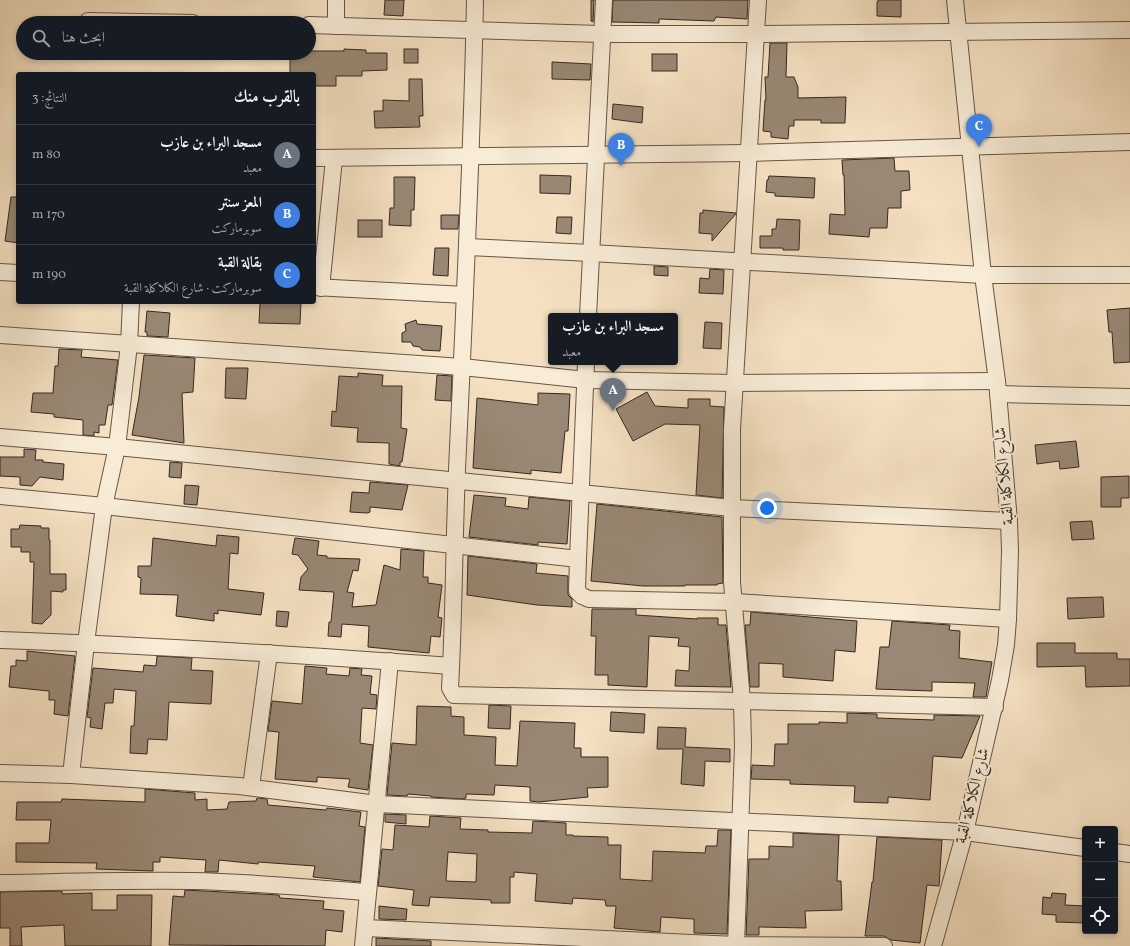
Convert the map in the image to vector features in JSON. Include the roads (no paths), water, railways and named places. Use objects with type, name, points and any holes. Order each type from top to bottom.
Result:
[{"type":"street","points":[[336,0],[336,26]]},
{"type":"street","points":[[475,0],[468,247],[457,480],[450,688],[454,695],[995,708]]},
{"type":"street","points":[[588,313],[601,34],[604,0]]},
{"type":"street","points":[[736,945],[743,746],[742,701],[735,602],[732,582],[732,429],[758,0]]},
{"type":"street","name":"شارع الكلاكلة القبة","points":[[933,946],[965,832],[995,708],[1006,645],[1010,551],[1009,521],[997,387],[983,275],[955,0]]},
{"type":"street","points":[[316,26],[601,34],[1130,30]]},
{"type":"street","points":[[316,158],[748,153],[1130,142]]},
{"type":"street","points":[[334,159],[318,287],[465,295]]},
{"type":"street","points":[[468,247],[591,252],[983,275],[1130,275]]},
{"type":"street","points":[[0,272],[16,273]]},
{"type":"street","points":[[71,775],[86,642],[104,506],[116,447],[129,344],[131,304]]},
{"type":"street","points":[[0,335],[462,367],[586,380],[997,387],[1130,397]]},
{"type":"street","points":[[586,365],[577,591],[582,596],[589,599],[735,602],[1008,619]]},
{"type":"street","points":[[0,437],[457,480],[732,508],[1009,521]]},
{"type":"street","points":[[0,496],[104,506],[578,559]]},
{"type":"street","points":[[0,640],[86,642],[451,666]]},
{"type":"street","points":[[251,787],[269,653]]},
{"type":"street","points":[[363,946],[390,661]]},
{"type":"street","points":[[0,773],[71,775],[251,787],[377,804],[965,832],[1082,848]]},
{"type":"street","points":[[1118,852],[1130,854]]},
{"type":"street","points":[[0,883],[193,881],[368,892]]},
{"type":"street","points":[[365,928],[736,945],[884,946]]},
{"type":"place","name":"بقالة القبة","points":[[979,147]]},
{"type":"place","name":"المعز سنتر","points":[[621,166]]},
{"type":"place","name":"مسجد البراء بن عازب","points":[[613,411]]}]
